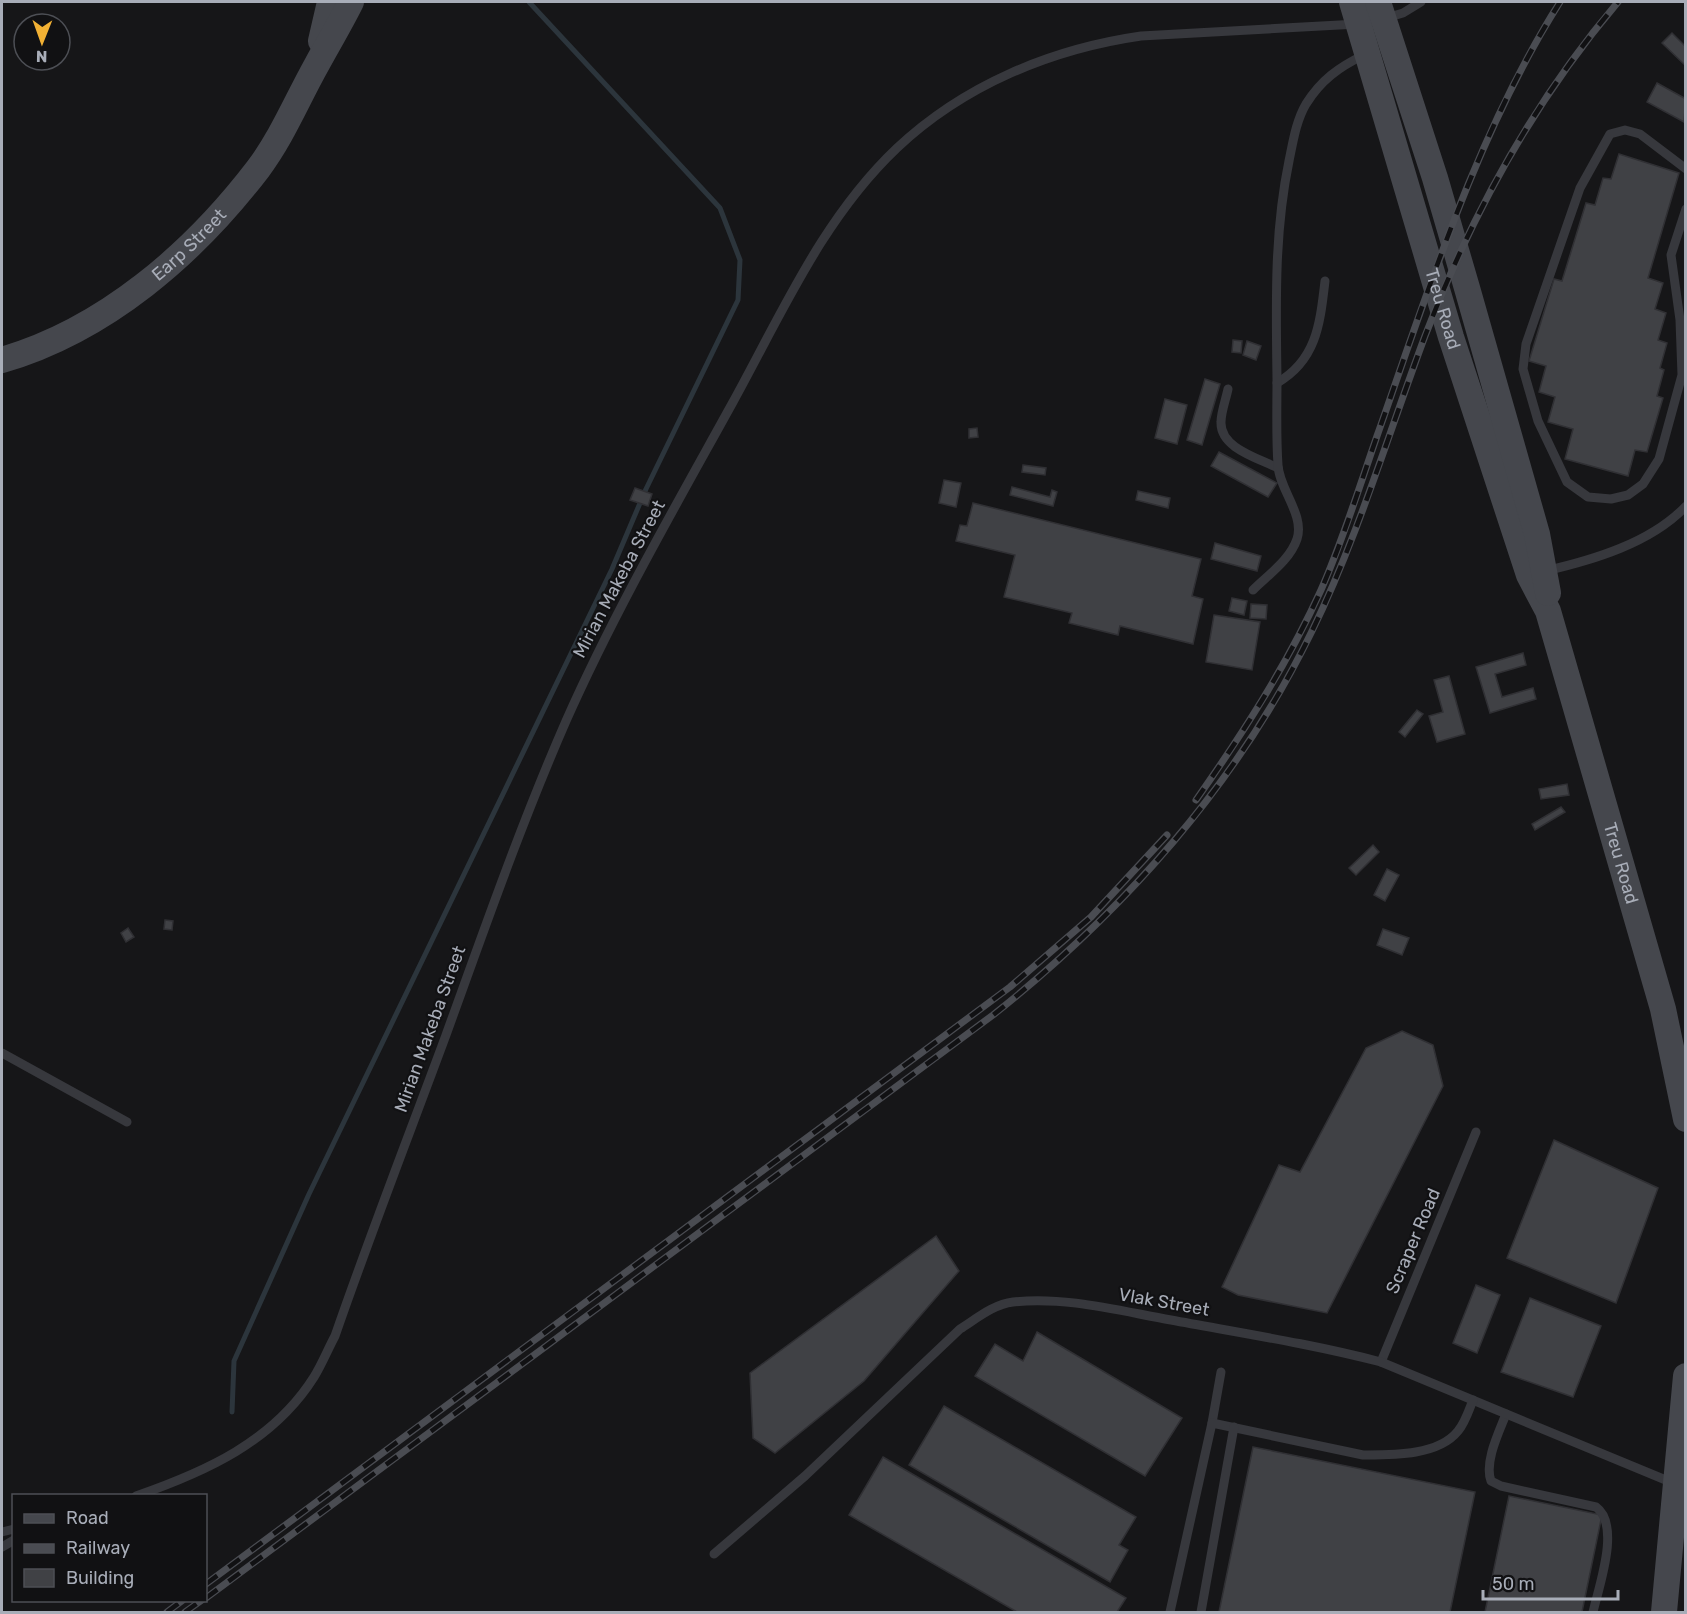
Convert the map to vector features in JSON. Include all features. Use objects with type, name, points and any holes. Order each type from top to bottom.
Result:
[{"type":"street","name":"Earp Street","points":[[316,65],[330,2]]},
{"type":"street","name":"Earp Street","points":[[2,360],[74,333],[120,303],[169,264],[217,217],[258,168],[289,120],[351,2]]},
{"type":"street","name":"Treu Road","points":[[1368,12],[1367,54],[1451,338],[1537,573],[1663,1009],[1686,1119]]},
{"type":"street","name":"Treu Road","points":[[1368,12],[1435,178],[1537,534],[1537,573]]},
{"type":"street","points":[[1664,1612],[1686,1376]]},
{"type":"lane","name":"Mirian Makeba Street","points":[[141,1494],[205,1469],[263,1435],[283,1415],[314,1377],[335,1336],[493,903],[574,704],[637,575],[814,254],[850,198],[898,147],[930,120],[964,97],[1038,61],[1106,42],[1141,36],[1368,12],[1403,13],[1421,2]]},
{"type":"lane","points":[[1253,590],[1288,557],[1298,538],[1298,526],[1278,468],[1276,257],[1285,180],[1295,134],[1305,106],[1322,81],[1342,66],[1367,54]]},
{"type":"lane","points":[[1686,169],[1640,134],[1625,130],[1610,134],[1580,188],[1526,344],[1523,369],[1538,421],[1567,482],[1588,496],[1611,499],[1628,495],[1643,484],[1659,459],[1682,375],[1680,320],[1671,255],[1686,209]]},
{"type":"lane","points":[[1277,383],[1298,367],[1312,349],[1318,332],[1325,281]]},
{"type":"lane","points":[[1228,389],[1221,422],[1222,435],[1230,444],[1278,468]]},
{"type":"lane","points":[[1537,573],[1599,556],[1648,535],[1686,506]]},
{"type":"lane","points":[[2,1053],[127,1122]]},
{"type":"lane","name":"Scraper Road","points":[[1381,1362],[1476,1132]]},
{"type":"lane","name":"Vlak Street","points":[[714,1554],[805,1476],[960,1329],[987,1311],[1010,1302],[1036,1301],[1089,1305],[1330,1349],[1381,1362],[1676,1484]]},
{"type":"lane","points":[[1170,1612],[1221,1372]]},
{"type":"lane","points":[[1212,1423],[1363,1455],[1409,1453],[1442,1443],[1458,1431],[1473,1400]]},
{"type":"lane","points":[[1506,1414],[1494,1444],[1489,1474],[1491,1481],[1501,1486],[1596,1507],[1606,1518],[1609,1529],[1593,1612]]},
{"type":"lane","points":[[1201,1612],[1234,1427]]},
{"type":"building","points":[[1672,33],[1686,47],[1686,66],[1662,43]]},
{"type":"building","points":[[1657,83],[1686,99],[1684,122],[1647,102]]},
{"type":"building","points":[[1619,154],[1679,173],[1648,278],[1663,283],[1655,309],[1666,313],[1658,340],[1667,343],[1660,368],[1664,370],[1657,396],[1663,398],[1647,452],[1635,450],[1628,476],[1565,459],[1573,429],[1548,422],[1555,397],[1539,392],[1546,366],[1529,361],[1554,279],[1562,281],[1586,203],[1595,205],[1603,178],[1611,179]]},
{"type":"building","points":[[1233,340],[1242,341],[1241,353],[1232,352]]},
{"type":"building","points":[[1247,341],[1261,346],[1256,360],[1243,355]]},
{"type":"building","points":[[1205,379],[1220,384],[1202,445],[1187,440]]},
{"type":"building","points":[[1165,399],[1187,405],[1177,444],[1155,438]]},
{"type":"building","points":[[977,428],[978,437],[969,438],[969,429]]},
{"type":"building","points":[[1219,452],[1277,483],[1268,497],[1211,466]]},
{"type":"building","points":[[1023,465],[1046,468],[1045,475],[1022,472]]},
{"type":"building","points":[[944,480],[961,483],[956,507],[939,503]]},
{"type":"building","points":[[1012,487],[1050,497],[1052,490],[1057,492],[1053,506],[1010,495]]},
{"type":"building","points":[[635,488],[652,494],[648,506],[630,500]]},
{"type":"building","points":[[1138,491],[1170,498],[1168,508],[1136,500]]},
{"type":"building","points":[[973,503],[1201,559],[1192,596],[1203,599],[1193,644],[1120,626],[1118,635],[1069,623],[1072,613],[1004,597],[1015,555],[956,541],[960,525],[967,526]]},
{"type":"building","points":[[1215,543],[1261,556],[1257,571],[1211,559]]},
{"type":"building","points":[[1232,598],[1247,601],[1244,615],[1229,611]]},
{"type":"building","points":[[1251,604],[1267,605],[1266,619],[1250,618]]},
{"type":"building","points":[[1214,615],[1260,622],[1252,670],[1206,662]]},
{"type":"building","points":[[1523,653],[1526,665],[1495,674],[1502,697],[1533,688],[1536,699],[1490,713],[1476,667]]},
{"type":"building","points":[[1449,676],[1465,734],[1437,742],[1429,716],[1443,712],[1434,680]]},
{"type":"building","points":[[1417,710],[1423,714],[1405,737],[1399,732]]},
{"type":"building","points":[[1567,784],[1569,795],[1541,799],[1539,789]]},
{"type":"building","points":[[1561,807],[1565,812],[1535,830],[1532,824]]},
{"type":"building","points":[[1373,845],[1379,852],[1356,875],[1349,868]]},
{"type":"building","points":[[1387,869],[1399,875],[1385,901],[1374,895]]},
{"type":"building","points":[[165,920],[173,921],[172,930],[164,929]]},
{"type":"building","points":[[128,928],[134,937],[126,942],[121,933]]},
{"type":"building","points":[[1383,929],[1409,938],[1402,955],[1377,945]]},
{"type":"building","points":[[1402,1031],[1433,1045],[1443,1086],[1327,1313],[1238,1295],[1222,1287],[1279,1165],[1300,1172],[1366,1048]]},
{"type":"building","points":[[1554,1140],[1658,1188],[1616,1303],[1507,1258]]},
{"type":"building","points":[[936,1236],[959,1271],[864,1381],[775,1453],[753,1438],[750,1373]]},
{"type":"building","points":[[1476,1285],[1500,1295],[1477,1353],[1453,1343]]},
{"type":"building","points":[[1530,1298],[1601,1326],[1573,1397],[1501,1372]]},
{"type":"building","points":[[1037,1332],[1182,1418],[1145,1476],[975,1376],[995,1344],[1023,1361]]},
{"type":"building","points":[[944,1406],[1136,1517],[1119,1545],[1128,1550],[1110,1582],[909,1465]]},
{"type":"building","points":[[1253,1447],[1475,1492],[1450,1612],[1219,1612]]},
{"type":"building","points":[[883,1457],[1126,1598],[1117,1612],[1017,1612],[849,1515]]},
{"type":"building","points":[[1509,1496],[1602,1515],[1582,1612],[1485,1612]]},
{"type":"waterway","points":[[232,1412],[234,1361],[309,1194],[612,569],[646,489],[738,300],[740,260],[720,208],[529,2]]},
{"type":"railway","points":[[1196,800],[1263,698],[1294,645],[1321,590],[1344,533],[1456,214],[1503,105],[1560,2]]},
{"type":"railway","points":[[207,1597],[993,1015],[1088,932],[1174,841],[1214,791],[1250,740],[1283,687],[1312,631],[1344,559],[1443,291],[1484,203],[1532,119],[1587,40],[1618,2]]},
{"type":"railway","points":[[207,1583],[1010,987],[1091,917],[1167,835]]},
{"type":"railway","points":[[167,1612],[180,1602]]},
{"type":"railway","points":[[185,1612],[199,1602]]}]
